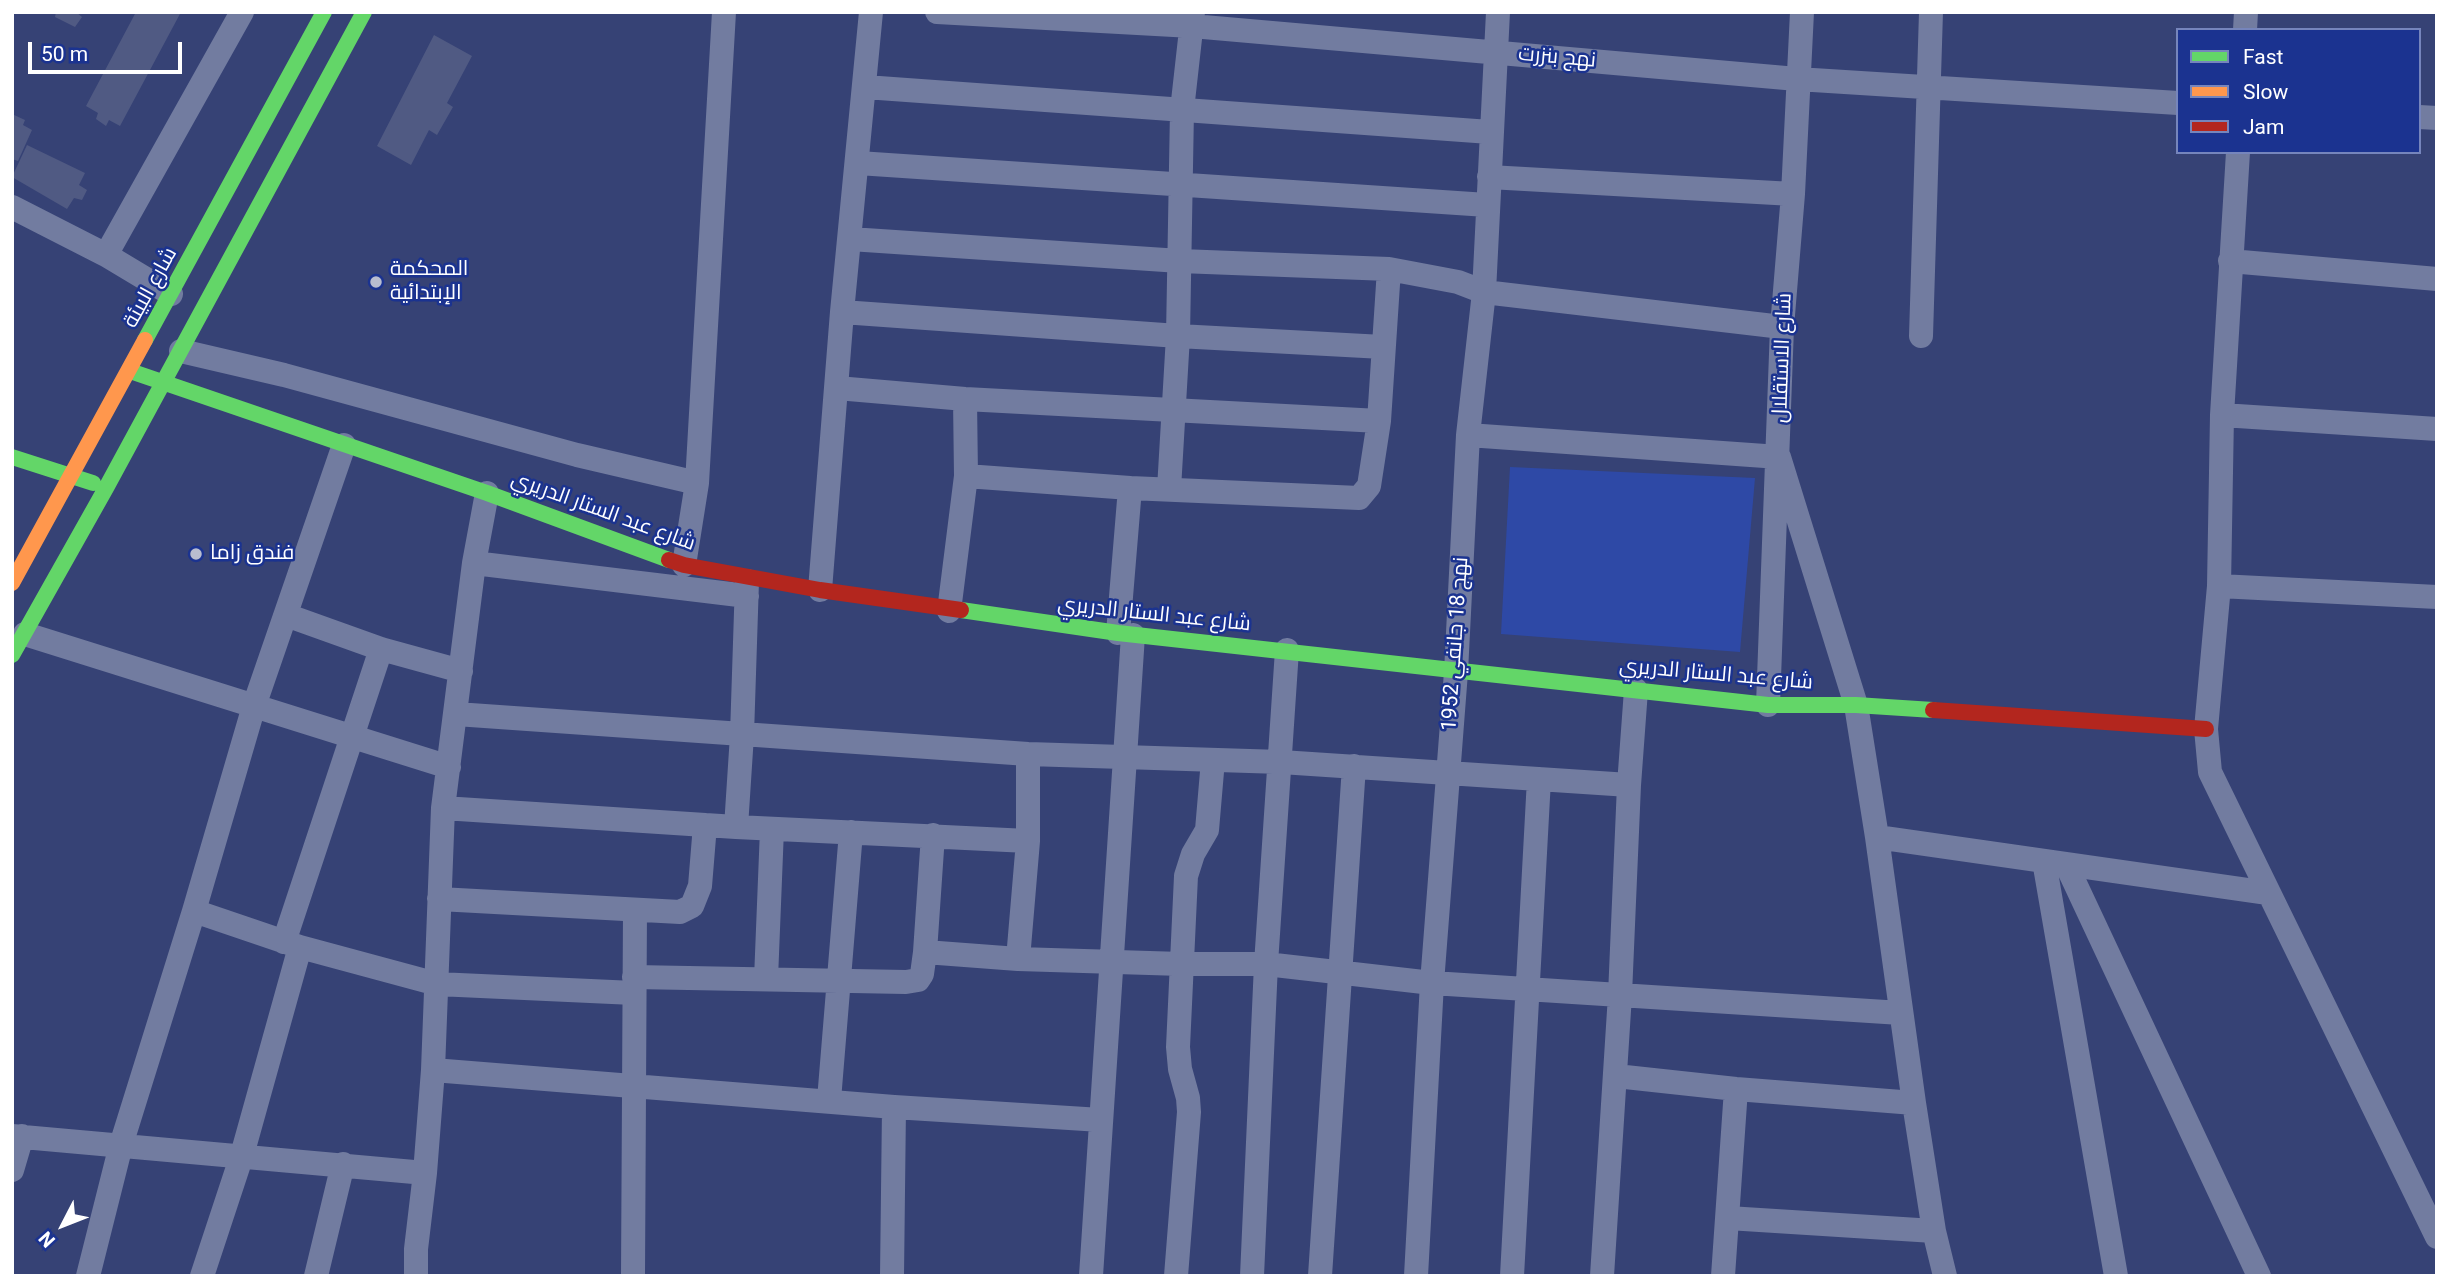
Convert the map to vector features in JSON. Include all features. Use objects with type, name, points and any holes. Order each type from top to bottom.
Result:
[{"type":"street","points":[[106,255],[242,12]]},
{"type":"street","name":"شارع البيئة","points":[[12,583],[324,12]]},
{"type":"street","points":[[365,12],[18,645],[254,706],[449,767]]},
{"type":"street","points":[[684,565],[697,483],[724,12]]},
{"type":"street","points":[[820,590],[842,312],[871,12]]},
{"type":"street","name":"نهج بنزرت","points":[[937,12],[1193,19],[1496,52],[1797,79],[2176,103]]},
{"type":"street","name":"نهج 18 جانفي 1952","points":[[1416,1276],[1432,984],[1456,672],[1468,435],[1484,292],[1498,12]]},
{"type":"street","name":"شارع الاستقلال","points":[[1768,705],[1782,327],[1793,194],[1802,12]]},
{"type":"street","points":[[1921,336],[1931,12]]},
{"type":"street","points":[[1169,489],[1178,336],[1182,110],[1193,19]]},
{"type":"street","points":[[865,87],[1490,132]]},
{"type":"street","points":[[2238,154],[2222,415],[2219,586],[2206,729],[2210,772],[2437,1237]]},
{"type":"street","points":[[858,163],[1487,205]]},
{"type":"street","points":[[1489,177],[1793,194]]},
{"type":"street","points":[[12,207],[106,255],[172,294]]},
{"type":"street","points":[[850,239],[1180,261],[1389,269],[1458,282],[1484,292],[1782,327]]},
{"type":"street","points":[[2230,261],[2437,279]]},
{"type":"street","points":[[966,475],[1130,488],[1359,498],[1369,486],[1379,421],[1389,269]]},
{"type":"street","points":[[842,312],[1178,336],[1383,347]]},
{"type":"street","points":[[181,351],[284,375],[577,455],[697,483]]},
{"type":"street","name":"شارع عبد الستار الدريري","points":[[130,371],[487,493],[747,587],[820,590],[949,611],[1126,634],[1768,705],[1856,705],[2206,729]]},
{"type":"street","points":[[837,388],[965,399],[1379,421]]},
{"type":"street","points":[[949,611],[966,475],[965,399]]},
{"type":"street","points":[[2222,415],[2437,429]]},
{"type":"street","points":[[1468,435],[1779,457],[1856,705],[1877,837],[1900,1013],[1934,1231],[1945,1276]]},
{"type":"street","points":[[88,1276],[121,1145],[194,912],[254,706],[344,445]]},
{"type":"street","points":[[15,463],[73,475],[106,488]]},
{"type":"street","points":[[1091,1276],[1125,757],[1130,488]]},
{"type":"street","points":[[416,1276],[416,1249],[433,1070],[443,808],[474,563],[487,493]]},
{"type":"street","points":[[474,563],[747,587],[736,827]]},
{"type":"street","points":[[2219,586],[2437,597]]},
{"type":"street","points":[[286,615],[381,649],[461,671]]},
{"type":"street","points":[[202,1276],[242,1155],[292,945],[352,737],[381,649]]},
{"type":"street","points":[[1252,1276],[1266,964],[1287,650]]},
{"type":"street","points":[[1602,1276],[1616,1076],[1636,690]]},
{"type":"street","points":[[456,714],[1028,754],[1281,762],[1629,785]]},
{"type":"street","points":[[1018,959],[1028,841],[1028,754]]},
{"type":"street","points":[[1176,1276],[1189,1112],[1179,1059],[1186,876],[1193,854],[1208,824],[1213,760]]},
{"type":"street","points":[[1320,1276],[1354,766]]},
{"type":"street","points":[[1512,1276],[1539,779]]},
{"type":"street","points":[[443,808],[736,827],[1028,841]]},
{"type":"street","points":[[439,899],[680,912],[692,905],[700,886],[705,825]]},
{"type":"street","points":[[766,979],[772,829]]},
{"type":"street","points":[[829,1100],[851,832]]},
{"type":"street","points":[[194,912],[292,945],[437,984],[634,985],[766,979],[915,982],[922,974],[925,951],[933,835]]},
{"type":"street","points":[[1877,837],[2268,893]]},
{"type":"street","points":[[2055,863],[2116,1276]]},
{"type":"street","points":[[2055,863],[2259,1276]]},
{"type":"street","points":[[633,1276],[635,910]]},
{"type":"street","points":[[925,951],[1018,959],[1266,964],[1432,984],[1900,1013]]},
{"type":"street","points":[[433,1070],[894,1107],[1101,1120]]},
{"type":"street","points":[[1616,1076],[1736,1089],[1914,1102]]},
{"type":"street","points":[[1723,1276],[1736,1089]]},
{"type":"street","points":[[892,1276],[894,1107]]},
{"type":"street","points":[[12,1170],[17,1136],[425,1173]]},
{"type":"street","points":[[316,1276],[344,1164]]},
{"type":"street","points":[[1728,1218],[1934,1231]]},
{"type":"shaded area","points":[[1510,467],[1755,478],[1740,652],[1501,634]]},
{"type":"building","points":[[56,12],[76,12],[82,17],[75,27],[55,17]]},
{"type":"building","points":[[136,12],[181,12],[120,126],[109,120],[106,126],[96,119],[98,113],[86,106]]},
{"type":"building","points":[[434,35],[472,56],[447,103],[453,107],[437,135],[429,130],[411,165],[377,146]]},
{"type":"building","points":[[12,114],[25,120],[23,125],[32,130],[18,161],[12,159]]},
{"type":"building","points":[[27,145],[85,173],[79,185],[87,190],[82,200],[74,198],[67,209],[12,177]]},
{"type":"traffic: fast","points":[[145,340],[324,12]]},
{"type":"traffic: fast","points":[[12,655],[106,488],[364,12]]},
{"type":"traffic: fast","points":[[130,371],[487,493],[669,560]]},
{"type":"traffic: fast","points":[[12,457],[93,483]]},
{"type":"traffic: fast","points":[[961,610],[1118,633],[1768,705],[1856,705],[1933,710]]},
{"type":"traffic: slow","points":[[12,583],[145,340]]},
{"type":"traffic: jam","points":[[669,560],[820,590],[961,610]]},
{"type":"traffic: jam","points":[[1933,710],[2206,729]]},
{"type":"place","name":"المحكمة الإبتدائية","points":[[376,282]]},
{"type":"place","name":"فندق زاما","points":[[196,554]]}]
